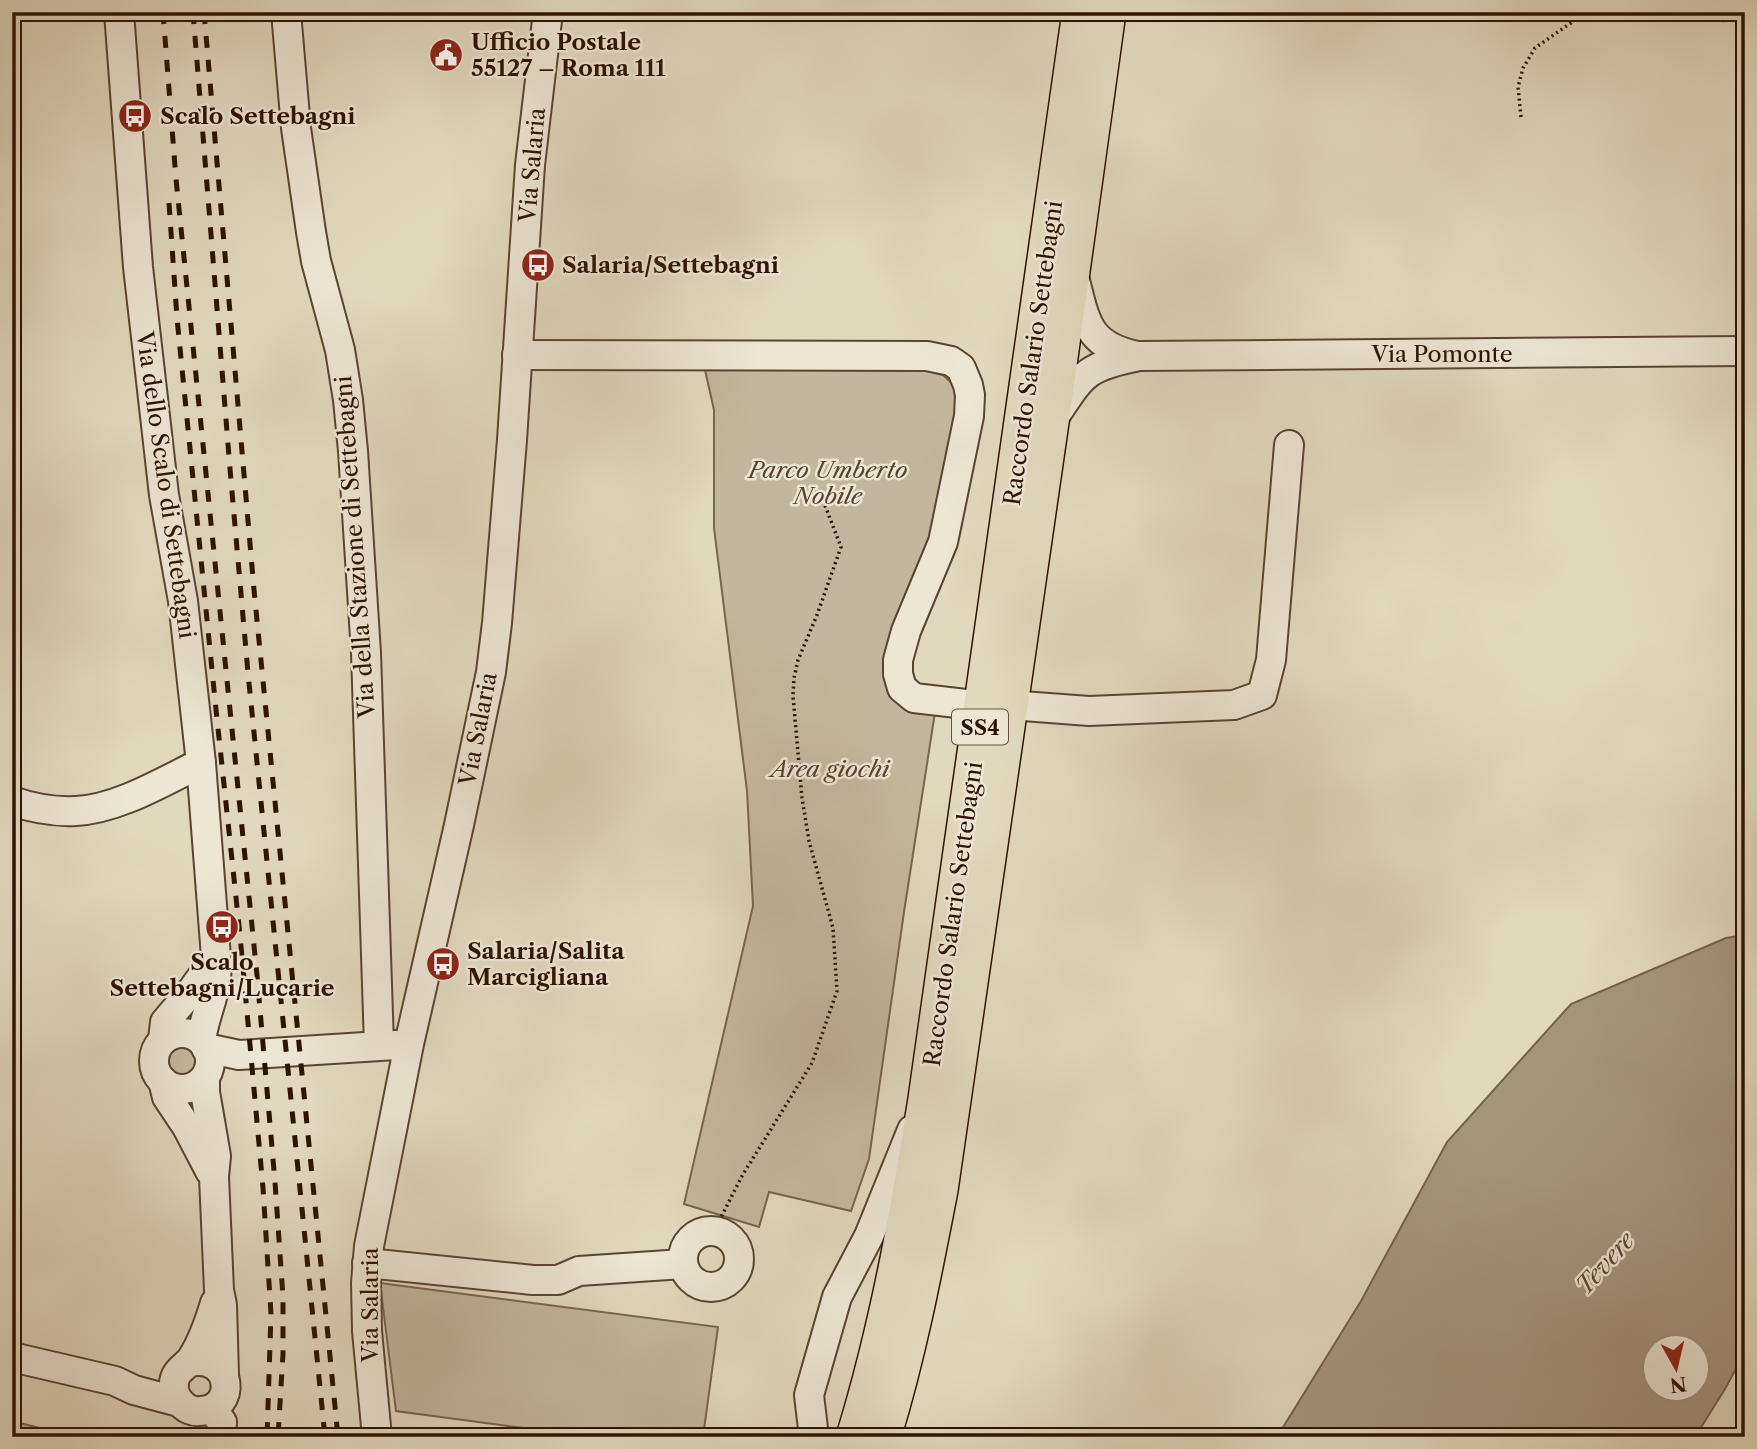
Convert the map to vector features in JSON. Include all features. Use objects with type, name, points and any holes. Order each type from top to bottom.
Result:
[{"type":"main road","name":"Raccordo Salario Settebagni","points":[[883,1437],[924,1273],[940,1190],[1080,12]]},
{"type":"main road","name":"Raccordo Salario Settebagni","points":[[854,1437],[900,1254],[996,706],[1051,422],[1108,12]]},
{"type":"street","name":"Via dello Scalo di Settebagni","points":[[118,12],[140,280],[164,495],[183,601],[201,763],[216,957],[213,994],[204,1019],[205,1092],[216,1156],[214,1177],[224,1375]]},
{"type":"street","name":"Via della Stazione di Settebagni","points":[[286,12],[296,128],[309,221],[319,273],[340,351],[353,451],[366,653],[379,1045]]},
{"type":"street","name":"Via Salaria","points":[[377,1437],[367,1331],[367,1263],[409,1044],[491,672],[498,623],[530,165],[548,12]]},
{"type":"street","name":"Via Pomonte","points":[[1072,271],[1086,321],[1097,338],[1112,349],[1139,356]]},
{"type":"street","name":"Via Pomonte","points":[[1051,422],[1074,386],[1090,371],[1112,361],[1139,356],[1745,351]]},
{"type":"street","points":[[517,355],[927,356],[944,358],[956,364],[964,373],[970,395],[966,437],[943,542],[902,642],[898,660],[902,688],[914,698],[1089,711],[1234,705],[1262,695],[1271,660],[1289,445]]},
{"type":"street","points":[[12,802],[49,810],[90,809],[122,799],[201,763]]},
{"type":"street","points":[[163,1040],[165,1022],[216,957]]},
{"type":"street","points":[[178,1033],[186,1033],[205,1059],[198,1084],[190,1088],[171,1087],[163,1082],[154,1066],[157,1048],[163,1040],[178,1033]]},
{"type":"street","points":[[205,1059],[409,1044]]},
{"type":"street","points":[[163,1082],[167,1097],[214,1177]]},
{"type":"street","points":[[814,1437],[809,1395],[837,1297],[869,1236],[926,1099]]},
{"type":"street","points":[[714,1231],[731,1239],[739,1256],[738,1266],[728,1281],[710,1287],[692,1280],[683,1264],[683,1255],[690,1240],[697,1235],[714,1231]]},
{"type":"street","points":[[367,1263],[533,1280],[558,1280],[579,1271],[683,1264]]},
{"type":"street","points":[[115,1381],[153,1376],[185,1365],[200,1360],[210,1362],[224,1375],[225,1394],[220,1403],[204,1412],[186,1408],[179,1402],[174,1385],[175,1377],[185,1365],[204,1336],[219,1290]]},
{"type":"street","points":[[12,1357],[115,1381],[134,1390],[179,1402]]},
{"type":"street","points":[[212,1409],[222,1422],[221,1437]]},
{"type":"path","points":[[1521,117],[1518,87],[1523,68],[1535,48],[1575,20],[1594,12]]},
{"type":"path","points":[[1662,12],[1727,21]]},
{"type":"path","points":[[714,1231],[743,1176],[812,1063],[837,991],[833,928],[809,841],[802,798],[793,696],[798,660],[841,547],[819,490]]},
{"type":"green space","name":"Parco Umberto Nobile","points":[[901,367],[943,375],[955,386],[961,430],[934,539],[896,622],[887,689],[898,703],[936,706],[869,1159],[851,1211],[769,1192],[759,1227],[684,1204],[753,906],[747,791],[714,528],[714,410],[705,370]]},
{"type":"green space","points":[[182,1044],[193,1049],[198,1060],[193,1071],[182,1076],[171,1071],[166,1060],[171,1049]]},
{"type":"green space","points":[[380,1283],[718,1327],[703,1437],[590,1437],[396,1411]]},
{"type":"green space","points":[[12,1421],[75,1437],[12,1437]]},
{"type":"water","name":"Tevere","points":[[1745,935],[1745,1352],[1695,1437],[1277,1437],[1361,1301],[1447,1142],[1571,1004],[1726,938]]},
{"type":"railway","points":[[163,12],[176,179],[257,975],[275,1182],[283,1297],[278,1437]]},
{"type":"railway","points":[[193,12],[248,673],[325,1437]]},
{"type":"railway","points":[[204,12],[254,590],[338,1437]]},
{"type":"railway","points":[[169,203],[177,318],[263,1188],[271,1314],[267,1437]]},
{"type":"place","name":"Ufficio Postale 55127 – Roma 111","points":[[446,55]]},
{"type":"place","name":"Scalo Settebagni","points":[[135,116]]},
{"type":"place","name":"Salaria/Settebagni","points":[[538,265]]},
{"type":"place","name":"Scalo Settebagni/Lucarie","points":[[222,927]]},
{"type":"place","name":"Salaria/Salita Marcigliana","points":[[443,964]]},
{"type":"park label","name":"Area giochi","points":[[830,769]]}]
